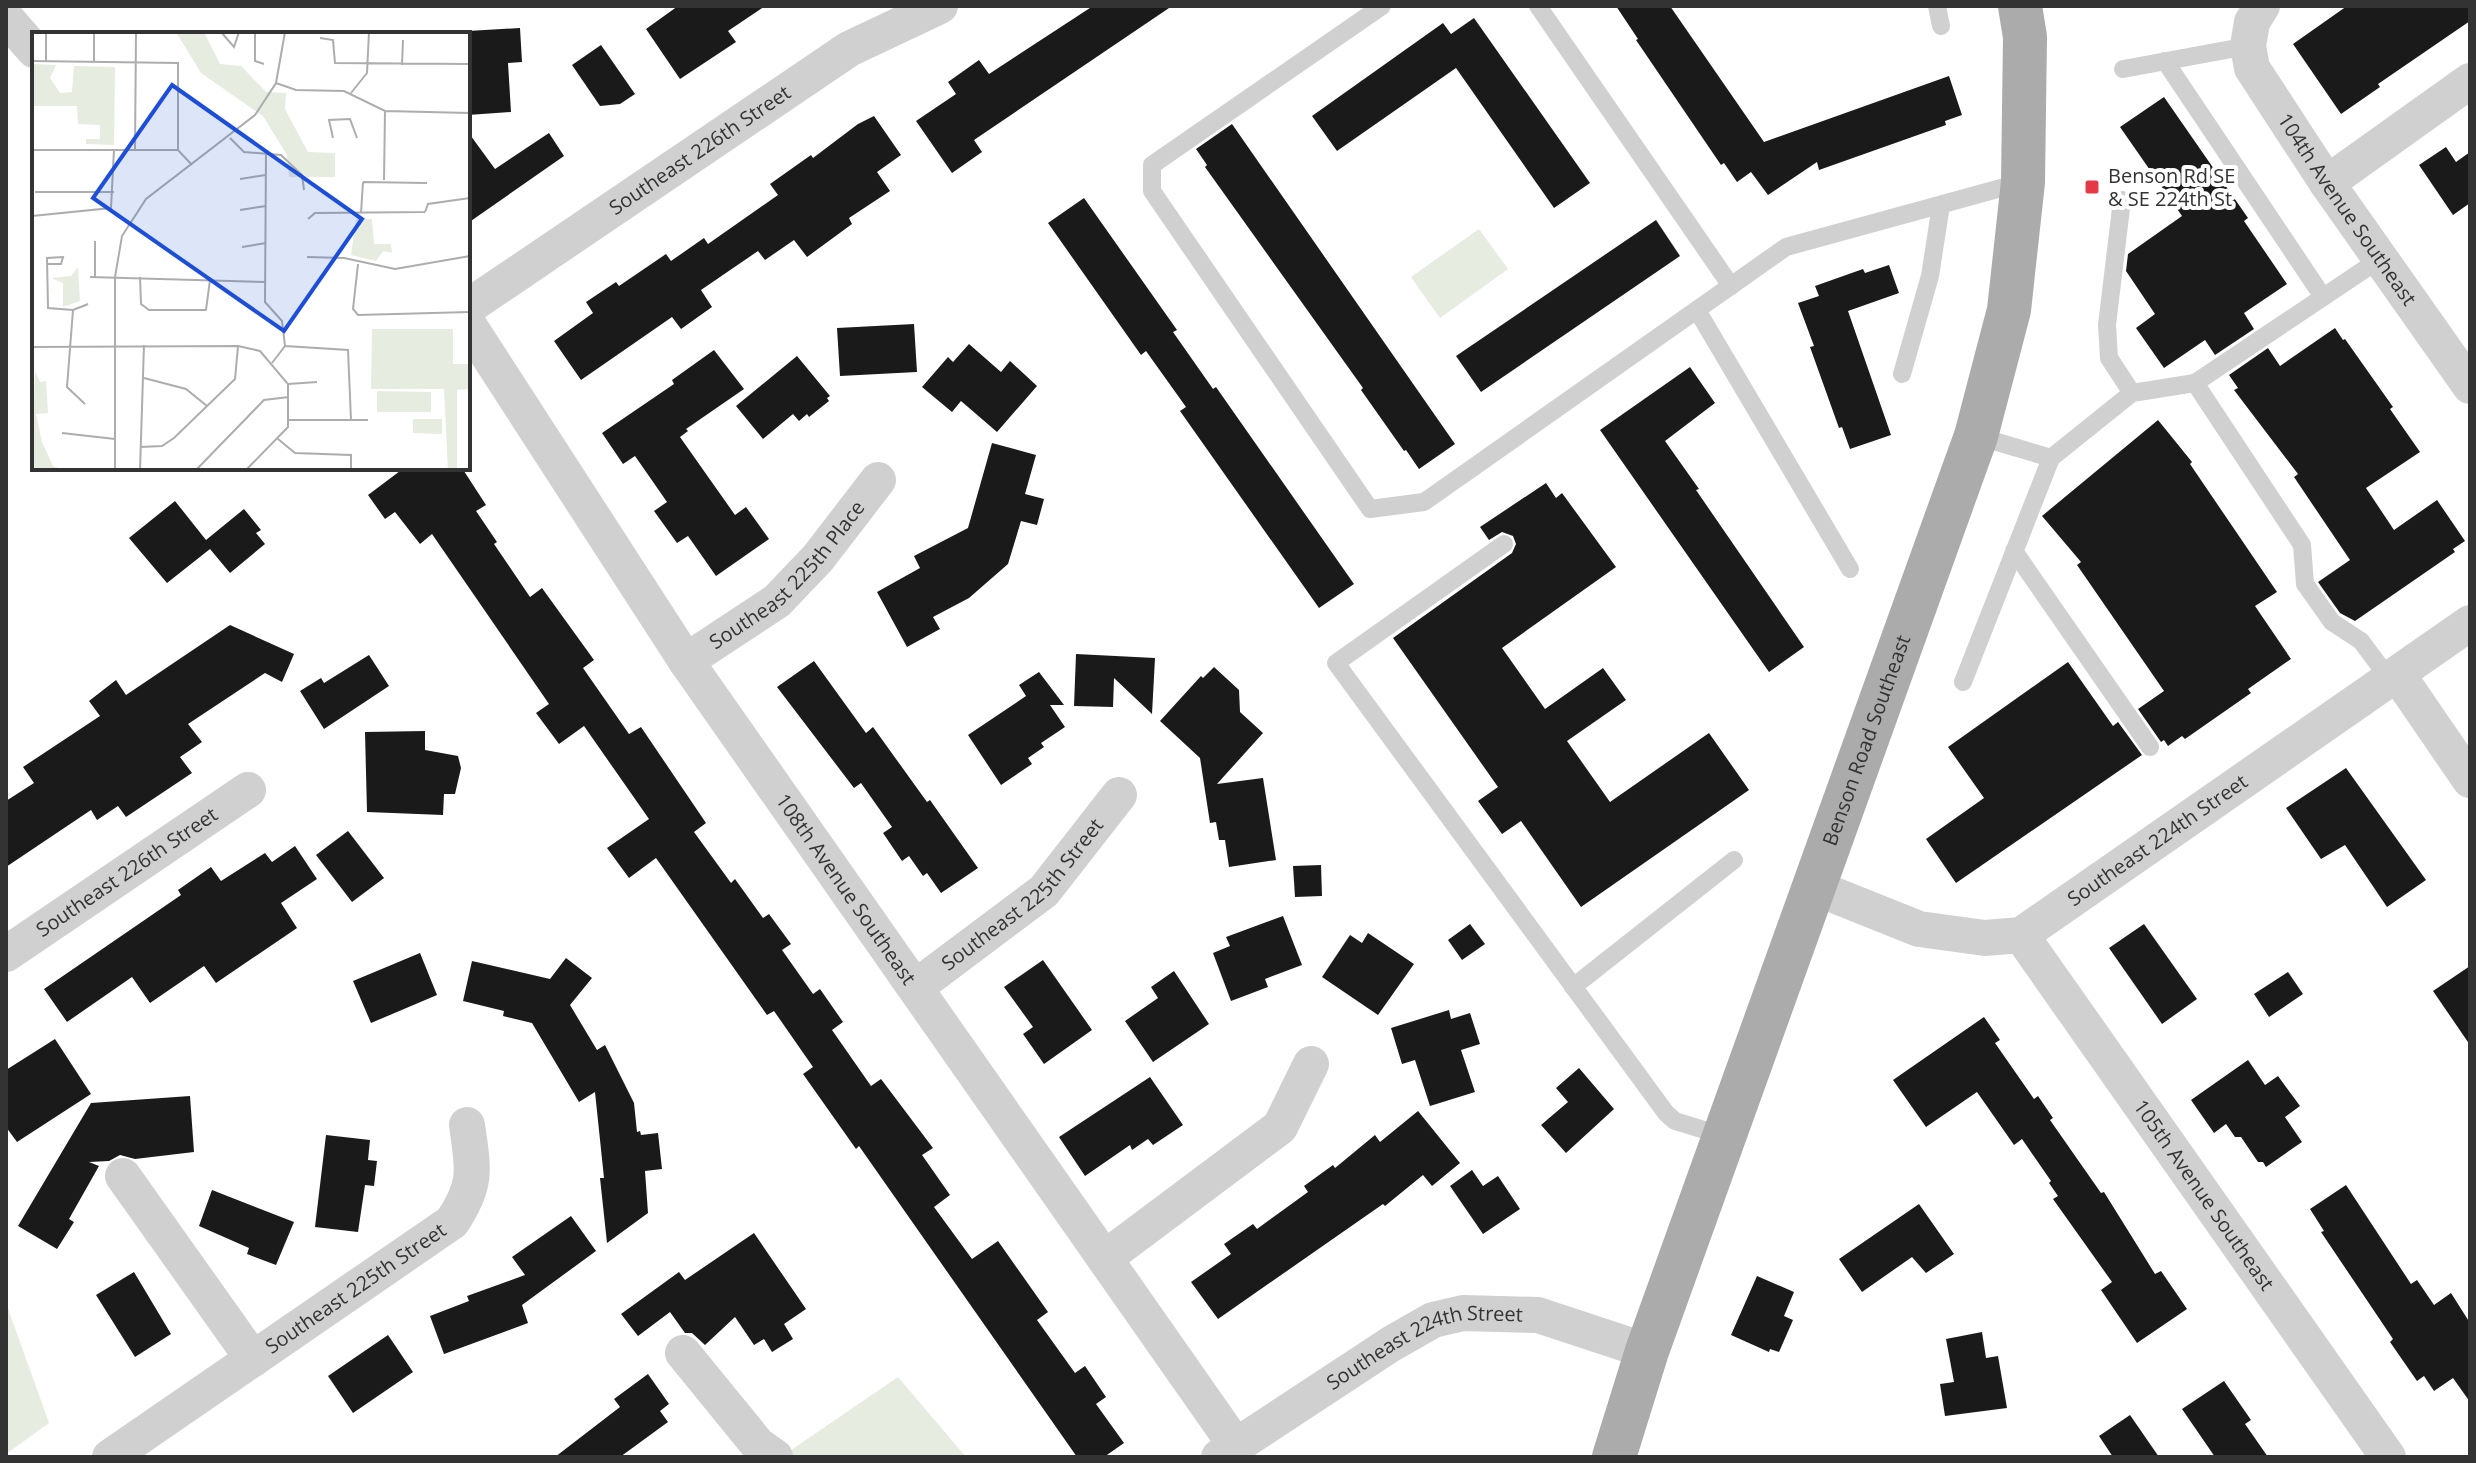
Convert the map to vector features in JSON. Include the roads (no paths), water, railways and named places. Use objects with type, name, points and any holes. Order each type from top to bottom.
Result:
[{"type":"main road","name":"Benson Road Southeast","points":[[1614,1457],[1647,1351],[1976,436],[2009,310],[2023,182],[2025,37],[2020,6]]},
{"type":"street","name":"Southeast 226th Street","points":[[470,306],[849,49],[940,6]]},
{"type":"street","points":[[6,18],[32,48]]},
{"type":"street","name":"104th Avenue Southeast","points":[[2254,25],[2252,68],[2327,183],[2470,386]]},
{"type":"street","points":[[2327,183],[2470,81]]},
{"type":"street","name":"108th Avenue Southeast","points":[[470,327],[686,661],[1105,1258],[1227,1452]]},
{"type":"street","name":"Southeast 225th Place","points":[[686,661],[777,601],[818,558],[878,480]]},
{"type":"street","name":"Southeast 224th Street","points":[[2021,935],[2470,623]]},
{"type":"street","points":[[2394,677],[2470,780]]},
{"type":"street","name":"Southeast 226th Street","points":[[6,954],[248,790]]},
{"type":"street","name":"Southeast 225th Street","points":[[916,987],[1044,891],[1119,795]]},
{"type":"street","points":[[1814,887],[1919,929],[1985,938],[2021,935]]},
{"type":"street","name":"105th Avenue Southeast","points":[[2021,935],[2388,1457]]},
{"type":"street","points":[[1105,1258],[1280,1127],[1311,1064]]},
{"type":"street","name":"Southeast 225th Street","points":[[110,1457],[452,1222],[469,1198],[473,1168],[467,1125]]},
{"type":"street","name":"Southeast 225th Street","points":[[123,1176],[253,1359]]},
{"type":"street","name":"Southeast 224th Street","points":[[1227,1452],[1391,1344],[1433,1320],[1463,1313],[1538,1315],[1647,1351]]},
{"type":"street","points":[[683,1353],[758,1445],[775,1457]]},
{"type":"lane","points":[[1382,6],[1152,165],[1152,191],[1370,509],[1424,502],[1786,247],[2023,182]]},
{"type":"lane","points":[[1538,6],[1731,286]]},
{"type":"lane","points":[[1937,6],[1941,26]]},
{"type":"lane","points":[[2123,69],[2165,61],[2254,25]]},
{"type":"lane","points":[[2165,61],[2323,297]]},
{"type":"lane","points":[[2122,200],[2107,325],[2108,347],[2109,358],[2132,393]]},
{"type":"lane","points":[[1902,374],[1930,276],[1941,205]]},
{"type":"lane","points":[[1963,682],[2051,458],[2132,393],[2195,383],[2380,259]]},
{"type":"lane","points":[[1697,310],[1850,569]]},
{"type":"lane","points":[[2195,383],[2302,545],[2305,584],[2332,622],[2361,641],[2394,677]]},
{"type":"lane","points":[[1976,436],[2051,458]]},
{"type":"lane","points":[[1504,544],[1336,663],[1666,1113],[1675,1121],[1724,1136]]},
{"type":"lane","points":[[2014,551],[2150,747]]},
{"type":"lane","points":[[1573,987],[1734,860]]},
{"type":"place","name":"Benson Rd SE & SE 224th St","points":[[2092,187]]}]
